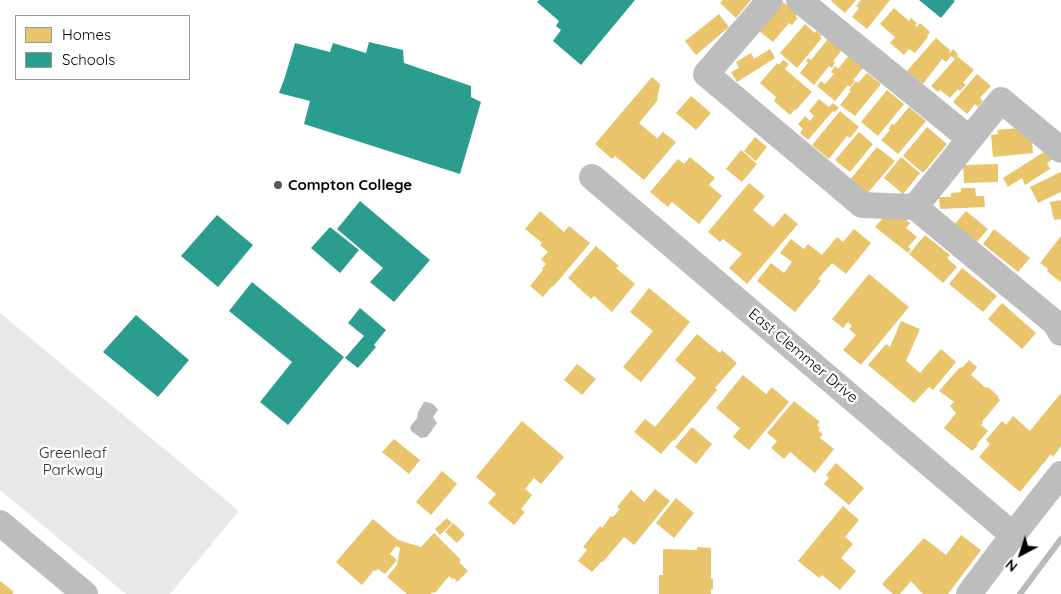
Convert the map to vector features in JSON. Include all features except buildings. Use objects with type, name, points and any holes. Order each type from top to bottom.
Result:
[{"type":"street","points":[[770,0],[706,74],[862,205],[915,207],[1056,323],[1061,334]]},
{"type":"street","points":[[799,0],[970,139]]},
{"type":"street","points":[[915,207],[1001,100],[1061,150]]},
{"type":"street","name":"East Clemmer Drive","points":[[592,177],[1013,535]]},
{"type":"street","points":[[969,594],[1061,474]]},
{"type":"street","points":[[0,523],[85,594]]},
{"type":"green space","name":"Greenleaf Parkway","points":[[0,313],[239,511],[170,594],[126,594],[0,490]]},
{"type":"shaded area","points":[[424,402],[429,402],[438,410],[433,417],[437,423],[427,437],[421,438],[411,431],[410,427],[417,418]]},
{"type":"waterway","points":[[1020,594],[1061,539]]},
{"type":"place","name":"Compton College","points":[[278,185]]}]
